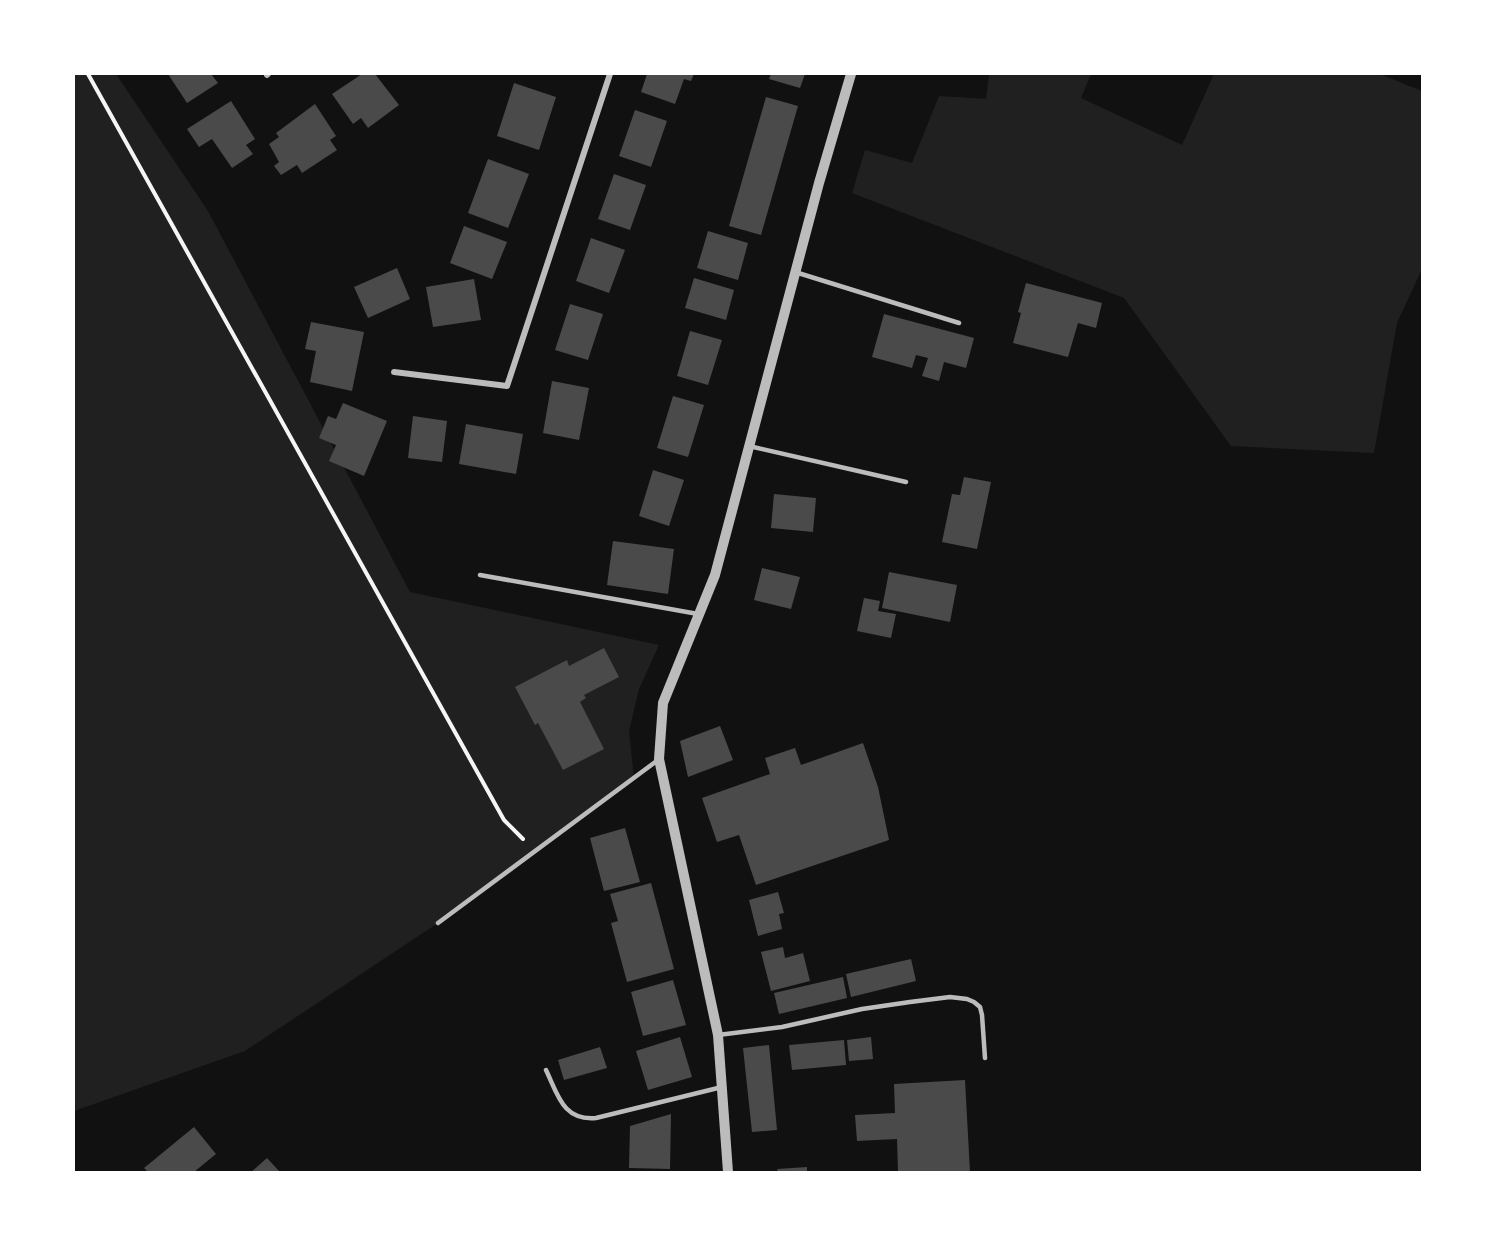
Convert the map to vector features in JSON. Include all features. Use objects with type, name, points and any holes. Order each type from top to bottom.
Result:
[{"type":"street","points":[[394,372],[507,386],[610,74]]},
{"type":"street","points":[[728,1173],[718,1035],[659,759],[663,703],[715,574],[850,74]]},
{"type":"lane","points":[[795,272],[959,323]]},
{"type":"lane","points":[[749,446],[906,482]]},
{"type":"lane","points":[[480,575],[699,614]]},
{"type":"lane","points":[[438,923],[659,759]]},
{"type":"lane","points":[[718,1035],[782,1027],[862,1009],[950,997],[967,999],[980,1007],[985,1058]]},
{"type":"lane","points":[[546,1070],[562,1104],[572,1114],[584,1119],[722,1087]]},
{"type":"path","points":[[88,74],[504,820],[535,851]]},
{"type":"shaded area","points":[[74,74],[116,74],[208,211],[410,592],[659,645],[639,689],[629,731],[634,778],[438,923],[245,1051],[74,1111]]},
{"type":"shaded area","points":[[989,74],[1091,74],[1081,98],[1182,145],[1214,74],[1380,74],[1422,91],[1422,269],[1397,323],[1374,453],[1231,446],[1124,298],[852,193],[865,150],[912,163],[939,96],[986,99]]},
{"type":"building","points":[[168,74],[211,74],[218,83],[187,103]]},
{"type":"building","points":[[362,74],[375,74],[399,105],[368,128],[361,118],[353,124],[332,94]]},
{"type":"building","points":[[647,74],[694,74],[691,81],[684,79],[675,104],[641,92]]},
{"type":"building","points":[[771,74],[805,74],[800,88],[769,79]]},
{"type":"building","points":[[514,83],[556,97],[539,150],[497,136]]},
{"type":"building","points":[[766,97],[798,106],[761,235],[729,226]]},
{"type":"building","points":[[231,101],[255,139],[246,145],[253,154],[232,168],[212,139],[199,147],[187,129]]},
{"type":"building","points":[[315,104],[336,136],[330,140],[337,150],[302,173],[297,165],[281,175],[274,166],[279,162],[269,144],[279,137],[276,133]]},
{"type":"building","points":[[635,110],[667,121],[651,167],[619,156]]},
{"type":"building","points":[[488,159],[529,174],[508,228],[468,213]]},
{"type":"building","points":[[614,174],[646,185],[630,230],[598,219]]},
{"type":"building","points":[[464,226],[507,242],[492,279],[450,263]]},
{"type":"building","points":[[708,231],[748,243],[738,280],[697,268]]},
{"type":"building","points":[[591,238],[625,250],[609,293],[576,281]]},
{"type":"building","points":[[397,268],[410,299],[368,318],[354,287]]},
{"type":"building","points":[[694,278],[734,290],[726,320],[685,308]]},
{"type":"building","points":[[474,279],[481,320],[433,327],[426,287]]},
{"type":"building","points":[[1026,283],[1102,303],[1096,328],[1078,323],[1068,357],[1013,343]]},
{"type":"building","points":[[570,304],[603,314],[588,360],[555,350]]},
{"type":"building","points":[[884,314],[974,338],[966,368],[944,362],[939,381],[922,376],[928,358],[916,355],[912,368],[872,357]]},
{"type":"building","points":[[311,322],[364,332],[352,391],[310,382],[316,351],[305,349]]},
{"type":"building","points":[[690,331],[722,340],[708,385],[677,376]]},
{"type":"building","points":[[552,381],[589,388],[579,440],[543,433]]},
{"type":"building","points":[[673,396],[704,405],[688,457],[657,448]]},
{"type":"building","points":[[343,403],[387,421],[364,476],[329,461],[336,445],[319,438],[328,416],[336,419]]},
{"type":"building","points":[[413,416],[447,421],[442,462],[408,458]]},
{"type":"building","points":[[466,424],[523,434],[516,474],[459,464]]},
{"type":"building","points":[[653,470],[684,480],[669,526],[639,516]]},
{"type":"building","points":[[964,477],[991,482],[977,549],[942,542],[952,494],[960,495]]},
{"type":"building","points":[[774,494],[816,498],[813,532],[771,528]]},
{"type":"building","points":[[613,541],[674,549],[668,594],[607,585]]},
{"type":"building","points":[[762,568],[800,577],[791,609],[754,600]]},
{"type":"building","points":[[889,572],[957,585],[950,622],[882,608]]},
{"type":"building","points":[[864,598],[880,601],[878,611],[896,614],[891,638],[857,631]]},
{"type":"building","points":[[604,648],[619,677],[584,695],[586,698],[580,702],[604,749],[563,770],[538,723],[535,725],[515,687],[567,660],[569,666]]},
{"type":"building","points":[[720,726],[733,760],[688,777],[680,741]]},
{"type":"building","points":[[863,743],[878,787],[889,840],[756,885],[739,835],[717,842],[702,798],[770,774],[765,758],[795,748],[801,765]]},
{"type":"building","points":[[625,828],[640,882],[604,891],[590,838]]},
{"type":"building","points":[[651,883],[674,969],[627,982],[611,923],[618,921],[610,894]]},
{"type":"building","points":[[778,892],[784,913],[779,914],[782,929],[758,936],[749,900]]},
{"type":"building","points":[[783,947],[785,958],[803,953],[810,981],[771,991],[761,952]]},
{"type":"building","points":[[911,959],[916,981],[851,997],[846,974]]},
{"type":"building","points":[[843,977],[847,998],[779,1014],[774,993]]},
{"type":"building","points":[[673,980],[686,1025],[643,1036],[631,992]]},
{"type":"building","points":[[680,1037],[692,1077],[648,1090],[636,1051]]},
{"type":"building","points":[[871,1037],[873,1059],[849,1061],[847,1040]]},
{"type":"building","points":[[844,1040],[846,1065],[792,1070],[789,1045]]},
{"type":"building","points":[[769,1045],[777,1130],[752,1132],[743,1048]]},
{"type":"building","points":[[600,1047],[607,1068],[564,1080],[558,1060]]},
{"type":"building","points":[[965,1080],[970,1172],[898,1172],[897,1139],[857,1141],[855,1115],[895,1113],[894,1084]]},
{"type":"building","points":[[671,1114],[670,1169],[629,1168],[630,1126]]},
{"type":"building","points":[[194,1127],[216,1154],[194,1172],[148,1172],[144,1168]]},
{"type":"building","points":[[267,1158],[280,1172],[251,1172]]},
{"type":"building","points":[[807,1167],[807,1172],[778,1172],[777,1169]]}]
